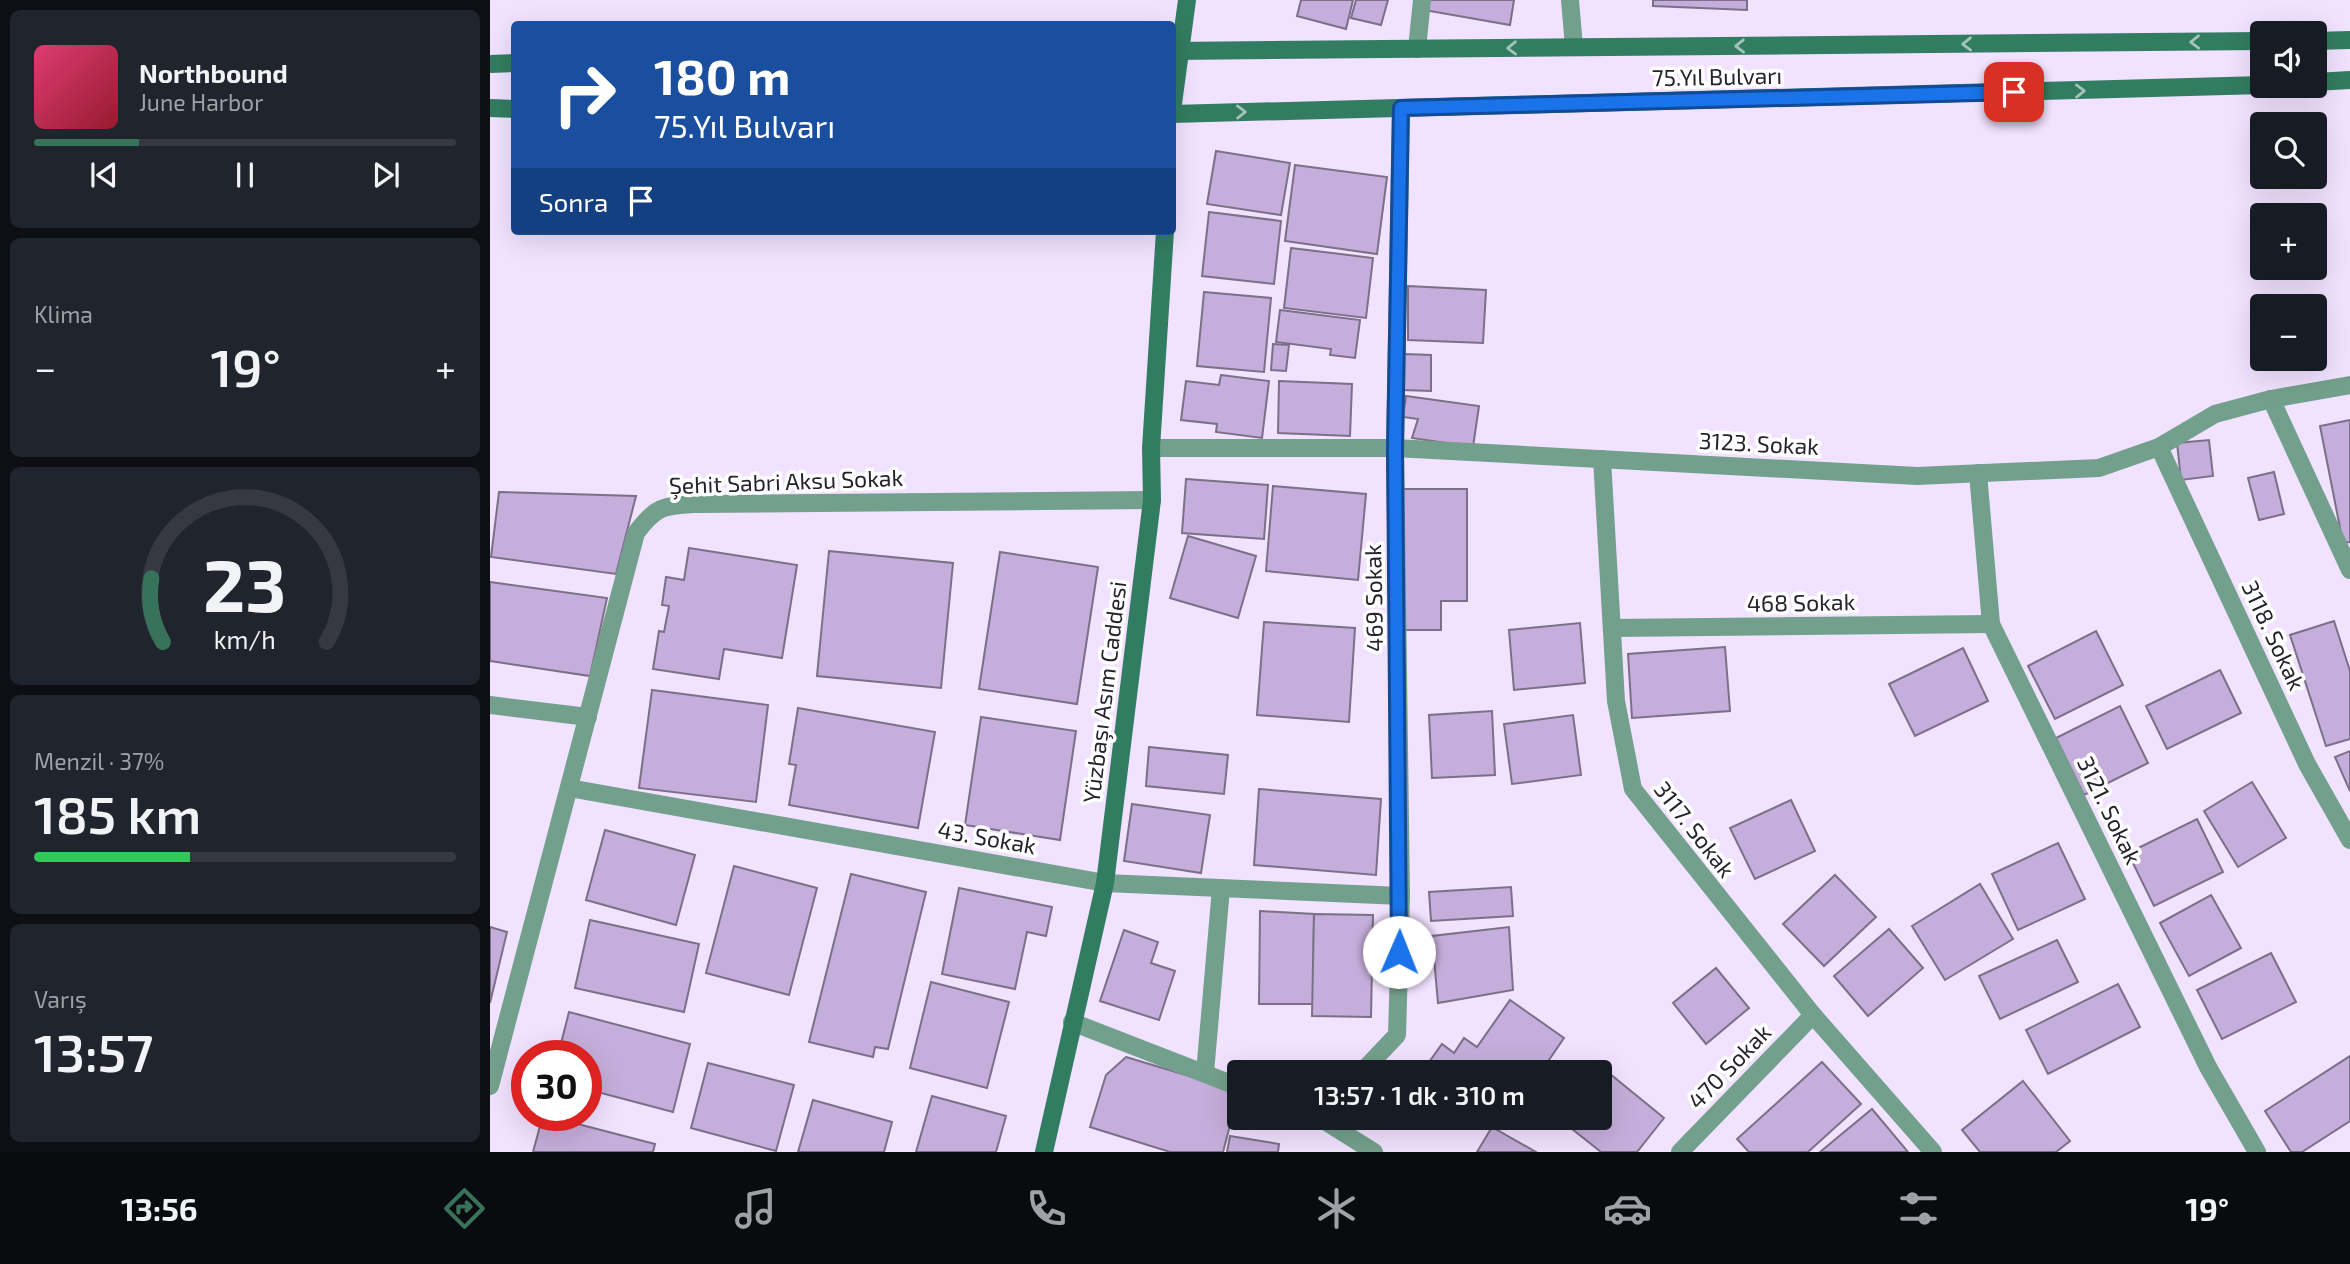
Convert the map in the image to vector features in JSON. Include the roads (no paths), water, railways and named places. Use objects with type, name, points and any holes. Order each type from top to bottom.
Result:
[{"type":"main road","points":[[1176,51],[1187,0]]},
{"type":"main road","points":[[2327,41],[2350,40]]},
{"type":"main road","name":"75.Yıl Bulvarı","points":[[1176,51],[2250,41]]},
{"type":"main road","points":[[490,64],[511,63]]},
{"type":"main road","points":[[2327,81],[2350,80]]},
{"type":"main road","name":"75.Yıl Bulvarı","points":[[1176,113],[2250,85]]},
{"type":"main road","points":[[490,108],[511,108]]},
{"type":"main road","name":"Yüzbaşı Asım Caddesi","points":[[1044,1152],[1067,1063],[1072,1022],[1105,883],[1152,500],[1151,448],[1165,235]]},
{"type":"street","points":[[1418,49],[1422,0]]},
{"type":"street","points":[[1570,0],[1574,47]]},
{"type":"street","name":"469 Sokak","points":[[1374,1060],[1398,1035],[1401,896],[1395,448],[1401,108]]},
{"type":"street","name":"3123. Sokak","points":[[1151,448],[1395,448],[1917,476],[2099,468],[2159,447],[2215,414],[2271,399],[2350,386]]},
{"type":"street","points":[[2271,399],[2350,570]]},
{"type":"street","name":"3118. Sokak","points":[[2159,447],[2306,764],[2350,841]]},
{"type":"street","name":"3117. Sokak","points":[[1602,459],[1616,701],[1633,789],[1813,1015],[1933,1152]]},
{"type":"street","name":"3121. Sokak","points":[[1978,473],[1992,624],[2208,1067],[2257,1152]]},
{"type":"street","name":"Şehit Sabri Aksu Sokak","points":[[588,717],[636,533],[649,516],[662,506],[1152,500]]},
{"type":"street","name":"468 Sokak","points":[[1612,628],[1992,624]]},
{"type":"street","points":[[490,705],[588,717],[490,1086]]},
{"type":"street","name":"43. Sokak","points":[[569,788],[1105,883],[1401,896]]},
{"type":"street","points":[[1205,1073],[1221,888]]},
{"type":"street","name":"470 Sokak","points":[[1680,1152],[1813,1015]]},
{"type":"street","points":[[1072,1022],[1227,1082]]},
{"type":"street","points":[[1339,1130],[1374,1152]]}]
